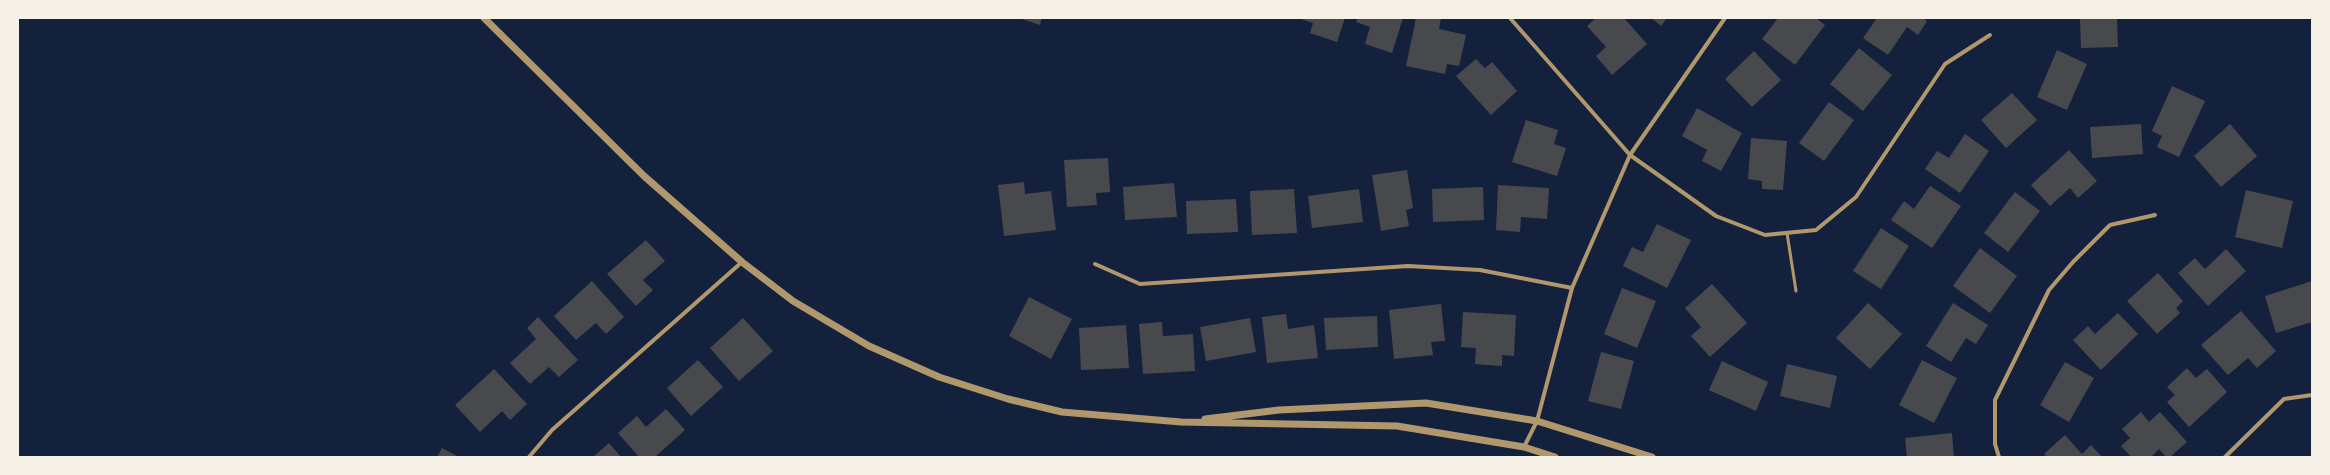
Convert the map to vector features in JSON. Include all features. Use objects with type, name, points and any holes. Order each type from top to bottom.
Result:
[{"type":"street","points":[[484,18],[644,176],[742,262],[793,301],[869,346],[939,377],[1008,399],[1062,412],[1181,422],[1397,426],[1524,447],[1555,457]]},
{"type":"street","points":[[1510,18],[1630,155],[1716,216],[1765,235],[1816,230],[1856,197],[1945,64],[1990,35]]},
{"type":"street","points":[[1524,447],[1537,421],[1572,288],[1630,155],[1725,18]]},
{"type":"street","points":[[1999,457],[1995,444],[1995,400],[2049,290],[2073,262],[2110,225],[2156,215]]},
{"type":"street","points":[[529,457],[552,430],[742,262]]},
{"type":"street","points":[[1095,264],[1140,284],[1408,266],[1480,270],[1572,288]]},
{"type":"street","points":[[2225,457],[2284,399],[2312,395]]},
{"type":"street","points":[[1181,422],[1279,410],[1426,403],[1537,421],[1652,457]]},
{"type":"lane","points":[[1787,233],[1796,291]]},
{"type":"building","points":[[1019,18],[1042,18],[1040,25]]},
{"type":"building","points":[[1298,18],[1345,18],[1337,42],[1310,33],[1313,23]]},
{"type":"building","points":[[1358,18],[1403,18],[1392,53],[1365,44],[1370,27],[1356,22]]},
{"type":"building","points":[[1416,18],[1441,18],[1439,29],[1466,35],[1459,66],[1447,64],[1445,74],[1406,66]]},
{"type":"building","points":[[1596,18],[1624,18],[1647,44],[1612,75],[1596,56],[1606,47],[1587,26]]},
{"type":"building","points":[[1651,18],[1667,18],[1661,26]]},
{"type":"building","points":[[1778,18],[1816,18],[1825,25],[1795,65],[1762,39]]},
{"type":"building","points":[[1877,18],[1923,18],[1927,21],[1918,35],[1907,27],[1888,55],[1863,38]]},
{"type":"building","points":[[2080,18],[2117,18],[2118,47],[2081,48]]},
{"type":"building","points":[[1859,48],[1892,75],[1863,111],[1830,84]]},
{"type":"building","points":[[2057,50],[2087,64],[2067,110],[2037,97]]},
{"type":"building","points":[[1754,51],[1781,80],[1752,107],[1725,79]]},
{"type":"building","points":[[1476,59],[1485,68],[1492,62],[1517,91],[1491,115],[1456,76]]},
{"type":"building","points":[[2172,86],[2205,101],[2179,157],[2157,147],[2162,136],[2152,131]]},
{"type":"building","points":[[2012,93],[2037,120],[2006,148],[1981,120]]},
{"type":"building","points":[[1829,102],[1854,120],[1824,161],[1799,143]]},
{"type":"building","points":[[1697,108],[1742,133],[1721,171],[1702,161],[1707,150],[1682,136]]},
{"type":"building","points":[[1526,120],[1558,130],[1554,144],[1566,148],[1557,176],[1512,162]]},
{"type":"building","points":[[2141,124],[2143,154],[2092,158],[2090,127]]},
{"type":"building","points":[[2230,124],[2257,156],[2221,187],[2194,156]]},
{"type":"building","points":[[1965,134],[1989,151],[1960,193],[1925,169],[1937,151],[1949,158]]},
{"type":"building","points":[[1751,138],[1787,141],[1783,190],[1762,189],[1762,181],[1748,179]]},
{"type":"building","points":[[2069,150],[2097,181],[2078,198],[2070,188],[2050,206],[2031,185]]},
{"type":"building","points":[[1108,158],[1110,192],[1096,193],[1097,205],[1067,207],[1064,160]]},
{"type":"building","points":[[1407,170],[1413,208],[1406,210],[1409,226],[1381,231],[1372,175]]},
{"type":"building","points":[[1024,182],[1025,194],[1051,191],[1056,230],[1004,236],[998,185]]},
{"type":"building","points":[[1174,183],[1177,217],[1125,220],[1123,187]]},
{"type":"building","points":[[1498,185],[1549,188],[1547,219],[1521,217],[1520,232],[1496,230]]},
{"type":"building","points":[[1930,186],[1961,206],[1932,248],[1891,220],[1904,201],[1914,209]]},
{"type":"building","points":[[1483,187],[1484,220],[1433,222],[1432,189]]},
{"type":"building","points":[[1294,189],[1297,233],[1252,235],[1250,191]]},
{"type":"building","points":[[1359,189],[1363,222],[1312,228],[1308,196]]},
{"type":"building","points":[[2246,190],[2293,201],[2282,248],[2235,237]]},
{"type":"building","points":[[2015,192],[2040,211],[2008,252],[1984,233]]},
{"type":"building","points":[[1236,199],[1238,232],[1187,234],[1186,201]]},
{"type":"building","points":[[1657,224],[1691,240],[1667,288],[1623,266],[1632,247],[1643,252]]},
{"type":"building","points":[[1881,228],[1909,246],[1881,289],[1853,271]]},
{"type":"building","points":[[646,240],[665,261],[643,280],[653,290],[636,306],[607,274]]},
{"type":"building","points":[[1980,248],[2017,276],[1990,313],[1953,286]]},
{"type":"building","points":[[2226,249],[2246,271],[2208,306],[2178,273],[2195,258],[2205,269]]},
{"type":"building","points":[[2158,273],[2183,301],[2176,308],[2180,313],[2157,334],[2127,301]]},
{"type":"building","points":[[592,281],[624,317],[606,334],[596,323],[576,340],[554,316]]},
{"type":"building","points":[[2312,281],[2312,322],[2276,333],[2265,296]]},
{"type":"building","points":[[1712,284],[1747,323],[1710,357],[1691,336],[1701,327],[1685,308]]},
{"type":"building","points":[[1622,288],[1656,301],[1637,348],[1604,334]]},
{"type":"building","points":[[1029,297],[1072,319],[1051,359],[1009,336]]},
{"type":"building","points":[[1868,303],[1902,334],[1870,369],[1836,338]]},
{"type":"building","points":[[1953,303],[1988,325],[1976,344],[1966,338],[1951,362],[1926,346]]},
{"type":"building","points":[[1441,304],[1445,341],[1431,342],[1433,355],[1394,359],[1389,310]]},
{"type":"building","points":[[2241,311],[2276,351],[2257,368],[2248,358],[2228,375],[2201,345]]},
{"type":"building","points":[[1463,312],[1516,315],[1514,356],[1502,355],[1502,366],[1475,364],[1476,348],[1461,347]]},
{"type":"building","points":[[2118,313],[2138,334],[2101,370],[2073,340],[2088,326],[2095,334]]},
{"type":"building","points":[[1286,314],[1288,329],[1314,325],[1318,358],[1267,363],[1262,317]]},
{"type":"building","points":[[1377,316],[1378,347],[1326,350],[1324,318]]},
{"type":"building","points":[[538,317],[578,360],[559,377],[549,367],[530,384],[510,363],[536,339],[527,328]]},
{"type":"building","points":[[743,318],[773,351],[739,381],[710,348]]},
{"type":"building","points":[[1250,318],[1256,352],[1206,361],[1200,327]]},
{"type":"building","points":[[1162,322],[1163,336],[1193,334],[1195,371],[1143,374],[1139,324]]},
{"type":"building","points":[[1126,325],[1129,368],[1081,370],[1079,328]]},
{"type":"building","points":[[1601,352],[1634,361],[1621,409],[1588,401]]},
{"type":"building","points":[[698,360],[723,387],[691,416],[667,388]]},
{"type":"building","points":[[1922,360],[1957,378],[1934,423],[1899,405]]},
{"type":"building","points":[[1722,361],[1768,382],[1756,411],[1709,390]]},
{"type":"building","points":[[2065,362],[2094,378],[2069,422],[2040,405]]},
{"type":"building","points":[[1787,364],[1837,376],[1830,408],[1780,396]]},
{"type":"building","points":[[2187,368],[2196,378],[2207,369],[2227,392],[2189,427],[2167,402],[2175,395],[2167,387]]},
{"type":"building","points":[[494,369],[527,404],[510,420],[502,411],[480,432],[455,405]]},
{"type":"building","points":[[666,409],[685,430],[655,457],[639,457],[618,433],[637,416],[646,427]]},
{"type":"building","points":[[2141,412],[2149,422],[2160,412],[2187,442],[2170,457],[2166,457],[2159,449],[2151,457],[2131,457],[2121,446],[2130,438],[2122,429]]},
{"type":"building","points":[[1952,433],[1954,457],[1907,457],[1905,438]]},
{"type":"building","points":[[2065,435],[2082,454],[2091,445],[2102,457],[2047,457],[2044,454]]},
{"type":"building","points":[[609,443],[621,457],[593,457]]},
{"type":"building","points":[[442,448],[459,457],[437,457]]}]
